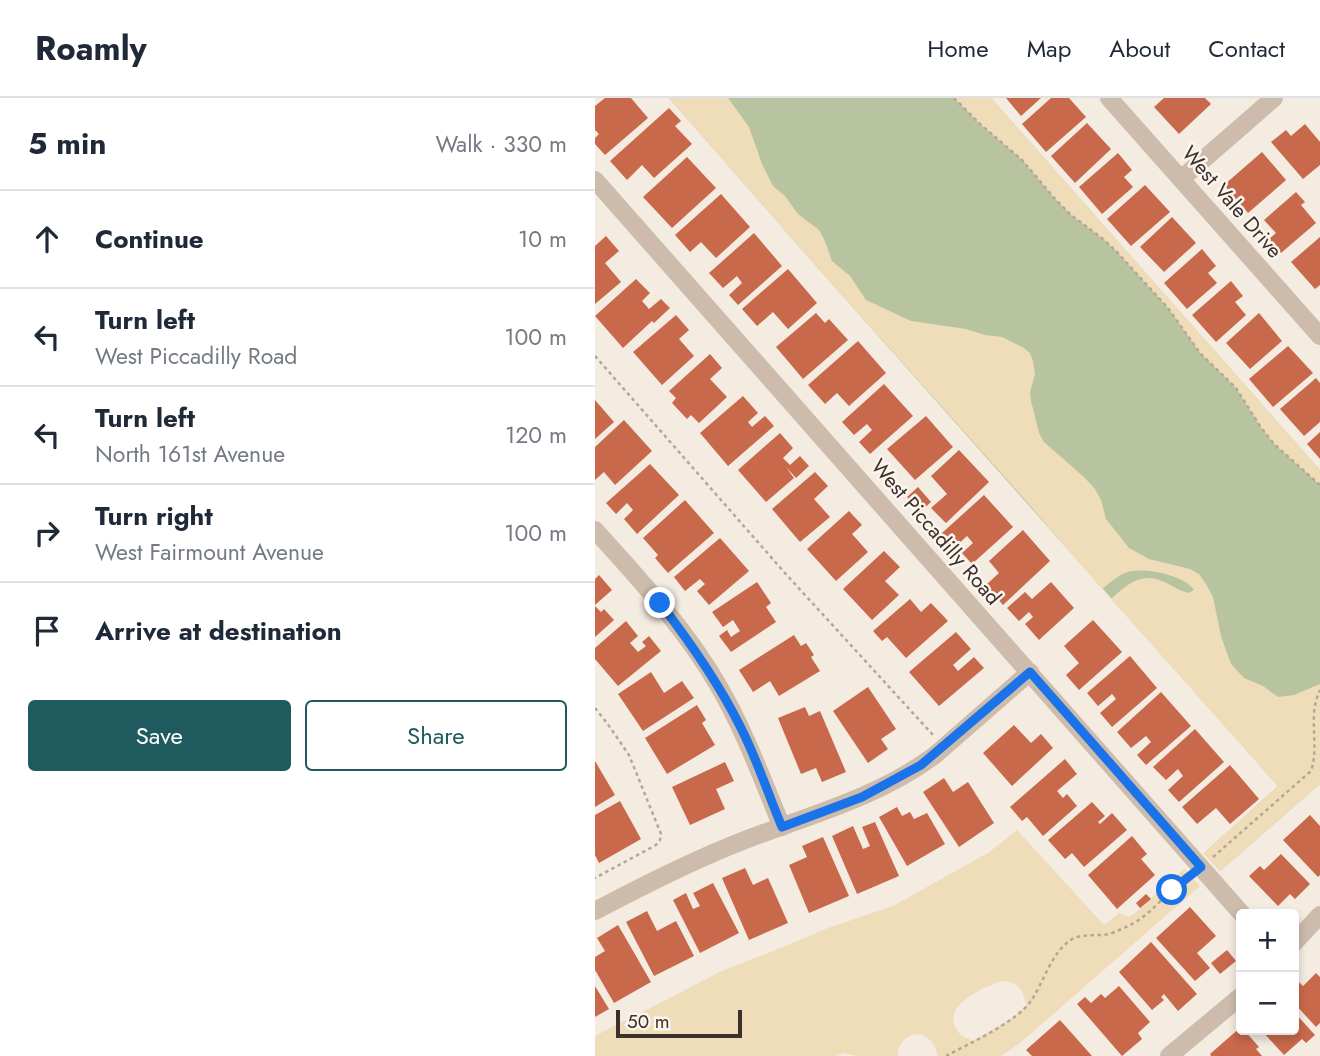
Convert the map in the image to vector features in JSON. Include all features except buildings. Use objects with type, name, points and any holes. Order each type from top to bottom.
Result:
[{"type":"street","name":"West Vale Drive","points":[[1109,98],[1320,336]]},
{"type":"street","points":[[1181,179],[1274,98]]},
{"type":"street","name":"West Piccadilly Road","points":[[595,180],[1238,909]]},
{"type":"street","points":[[595,530],[660,603],[717,684],[750,746],[782,827]]},
{"type":"street","points":[[595,911],[705,856],[862,797],[921,765],[1030,672]]},
{"type":"street","points":[[1299,938],[1320,915]]},
{"type":"street","points":[[1169,1056],[1236,1000]]},
{"type":"path","points":[[954,98],[967,113],[1022,160],[1071,215],[1116,251],[1163,302],[1200,353],[1236,388],[1274,444],[1320,485]]},
{"type":"path","points":[[595,356],[784,572],[944,747]]},
{"type":"path","points":[[946,1056],[1021,1012],[1069,940],[1081,935],[1108,934],[1145,916],[1311,771],[1316,748],[1314,711],[1320,690]]},
{"type":"path","points":[[595,708],[629,755],[661,834],[656,845],[595,878]]},
{"type":"green space","points":[[669,98],[991,98],[1320,470],[1320,784],[1220,871],[1204,853],[1278,786]]},
{"type":"sand","points":[[669,98],[728,98],[749,127],[773,186],[785,196],[798,214],[819,230],[832,261],[850,276],[866,300],[911,321],[1002,337],[1030,353],[1035,374],[1030,392],[1031,401],[1039,433],[1044,442],[1095,489],[1106,519],[1129,548],[1149,559],[1190,569],[1199,574],[1213,597],[1221,636],[1231,664],[1244,678],[1263,686],[1278,697],[1294,695],[1320,684],[1320,784],[1220,871],[1204,853],[1278,786],[1111,599],[1134,581],[1147,578],[1162,581],[1185,592],[1194,590],[1181,580],[1152,571],[1122,574],[1102,589]]},
{"type":"sand","points":[[954,98],[991,98],[1320,470],[1320,485],[1274,444],[1236,388],[1200,353],[1168,308],[1116,251],[1071,215],[1022,160]]},
{"type":"sand","points":[[1017,830],[1104,925],[1119,913],[1129,917],[1134,914],[1185,869],[1200,886],[1020,1043],[1001,1056],[938,1056],[931,1042],[920,1034],[909,1036],[901,1044],[898,1056],[858,1056],[844,1053],[836,1056],[595,1056],[595,1036],[724,970],[828,928],[893,906],[988,853]],"holes":[[[1001,981],[1012,983],[1019,988],[1024,995],[1026,1006],[1011,1019],[973,1041],[960,1034],[954,1024],[958,1007],[974,994]]]},
{"type":"route","points":[[660,603],[717,684],[741,726],[782,827],[862,797],[921,765],[1030,672],[1201,867],[1172,890]]}]
